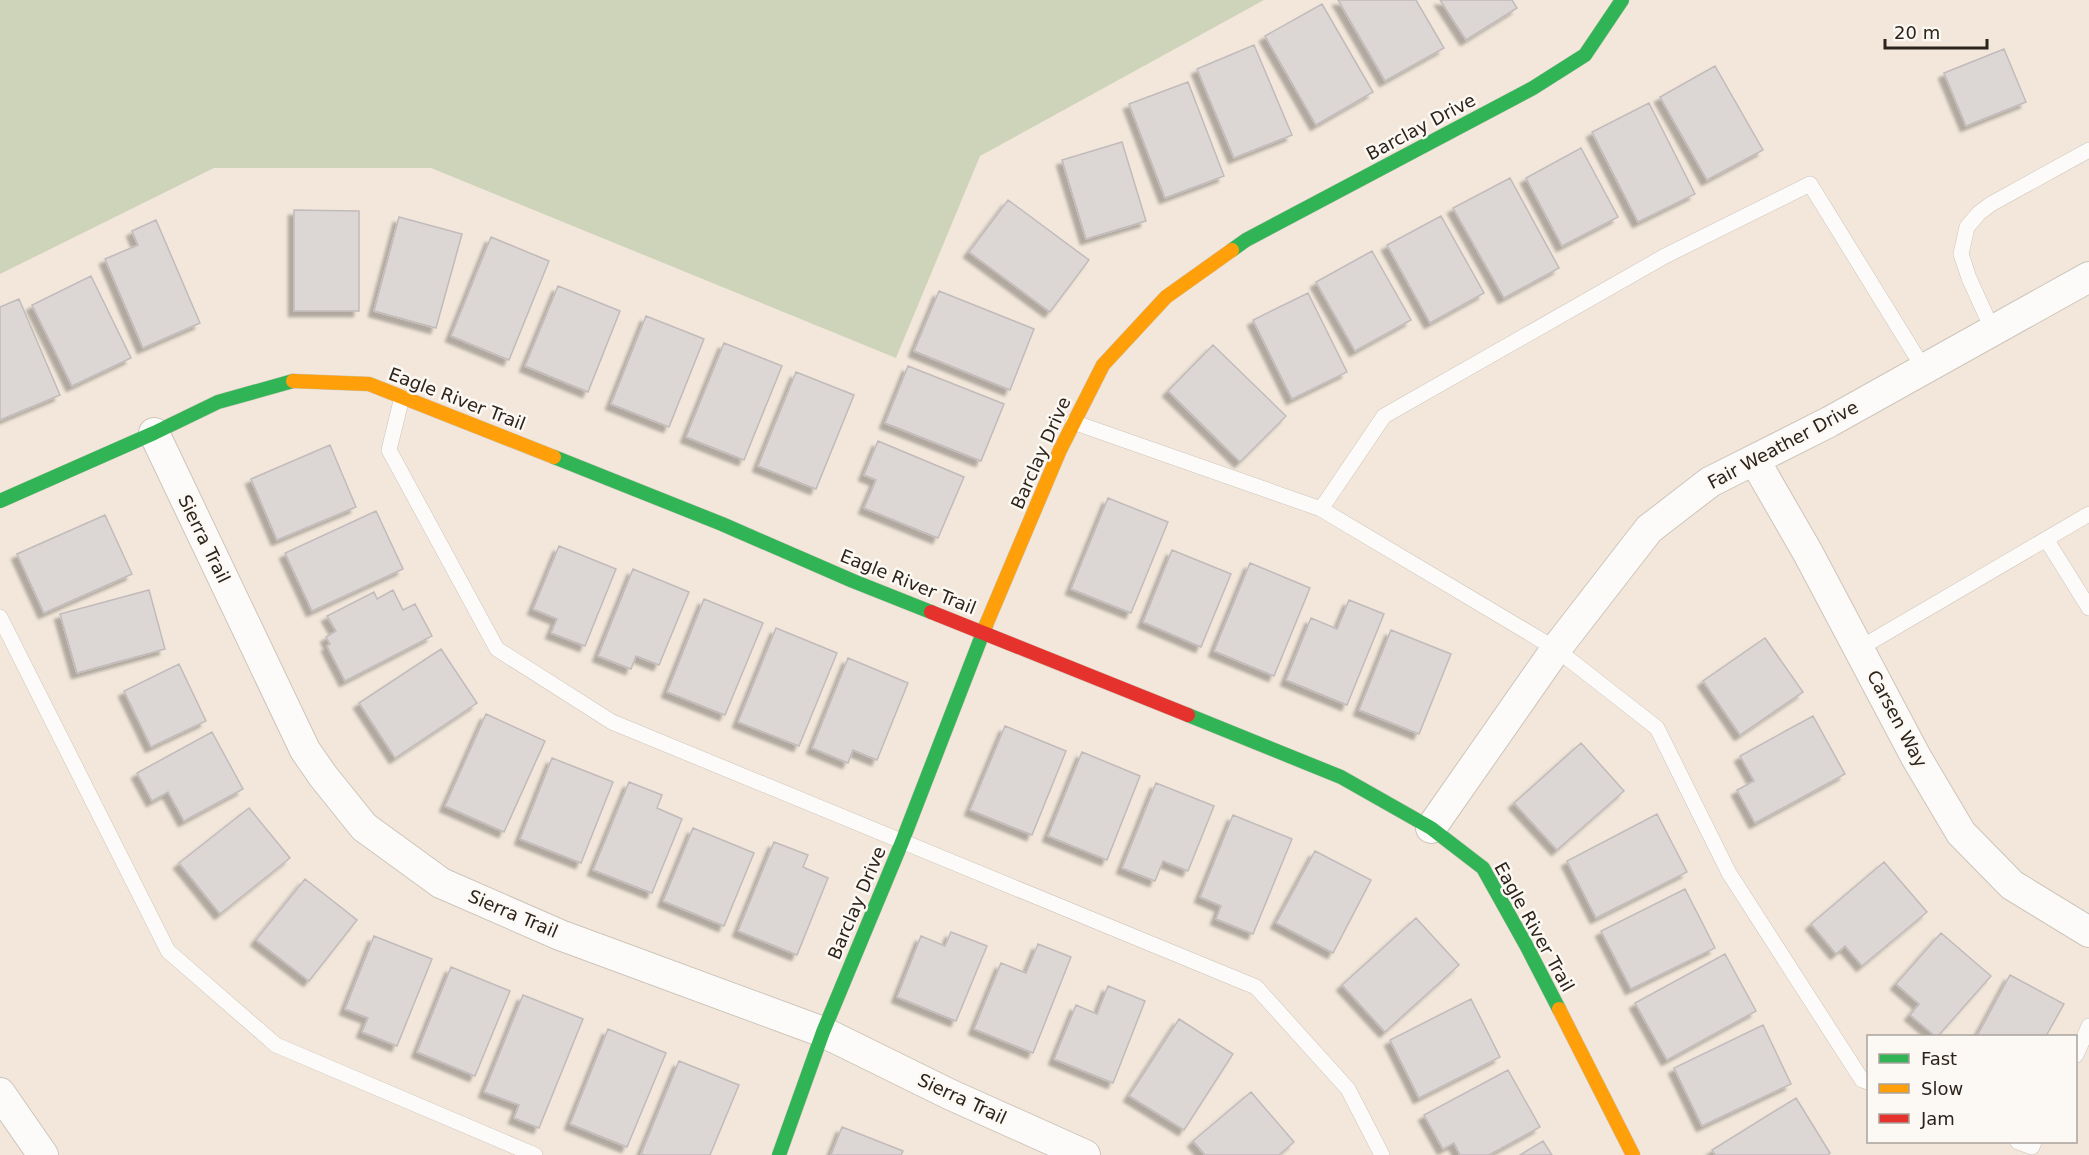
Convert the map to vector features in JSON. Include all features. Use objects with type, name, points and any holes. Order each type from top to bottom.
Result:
[{"type":"street","name":"Barclay Drive","points":[[778,1155],[823,1032],[902,843],[983,632],[1060,450],[1103,365],[1166,297],[1246,240],[1533,88],[1585,55],[1622,0]]},
{"type":"street","name":"Fair Weather Drive","points":[[1431,828],[1557,649],[1649,530],[1710,482],[1755,461],[2089,277]]},
{"type":"street","name":"Eagle River Trail","points":[[0,501],[218,402],[289,381],[369,384],[722,524],[853,581],[1341,777],[1431,828],[1483,868],[1526,945],[1633,1155]]},
{"type":"street","name":"Sierra Trail","points":[[154,433],[305,750],[364,826],[441,883],[560,935],[823,1032],[949,1094],[1085,1155]]},
{"type":"street","name":"Carsen Way","points":[[1755,461],[1860,648],[1916,757],[1962,833],[2012,885],[2089,932]]},
{"type":"street","points":[[0,1093],[43,1155]]},
{"type":"lane","points":[[1993,331],[1969,278],[1961,254],[1967,227],[1979,213],[1991,204],[2089,150]]},
{"type":"lane","points":[[1320,509],[1384,416],[1665,256],[1810,184],[1924,369]]},
{"type":"lane","points":[[402,397],[389,450],[497,649],[612,722],[1256,987],[1348,1089],[1382,1155]]},
{"type":"lane","points":[[1073,422],[1320,509],[1557,649],[1657,728],[1729,873],[1862,1080],[1867,1081]]},
{"type":"lane","points":[[1860,648],[2089,514]]},
{"type":"lane","points":[[2046,539],[2089,608]]},
{"type":"lane","points":[[0,617],[168,951],[276,1045],[535,1155]]},
{"type":"lane","points":[[2077,1053],[2089,1026]]},
{"type":"lane","points":[[2021,1143],[2032,1147],[2034,1143]]},
{"type":"green space","points":[[0,0],[1264,0],[980,156],[896,358],[431,168],[214,168],[0,274]]},
{"type":"building","points":[[1338,0],[1416,0],[1444,48],[1385,81]]},
{"type":"building","points":[[1440,0],[1512,0],[1517,8],[1466,40]]},
{"type":"building","points":[[1322,4],[1373,92],[1316,125],[1265,36]]},
{"type":"building","points":[[1254,45],[1292,135],[1234,158],[1197,69]]},
{"type":"building","points":[[2004,49],[2026,102],[1966,126],[1944,73]]},
{"type":"building","points":[[1715,66],[1763,150],[1707,180],[1660,97]]},
{"type":"building","points":[[1188,82],[1224,176],[1165,198],[1129,104]]},
{"type":"building","points":[[1649,103],[1695,194],[1638,222],[1592,132]]},
{"type":"building","points":[[1122,142],[1146,221],[1086,239],[1062,160]]},
{"type":"building","points":[[1581,148],[1618,217],[1562,246],[1526,178]]},
{"type":"building","points":[[1510,178],[1559,268],[1504,298],[1453,208]]},
{"type":"building","points":[[1008,200],[1089,260],[1050,312],[969,252]]},
{"type":"building","points":[[294,210],[359,211],[359,311],[294,311]]},
{"type":"building","points":[[1441,216],[1484,293],[1430,323],[1387,245]]},
{"type":"building","points":[[399,217],[462,234],[436,328],[374,311]]},
{"type":"building","points":[[156,220],[200,323],[143,348],[105,259],[138,245],[132,231]]},
{"type":"building","points":[[491,237],[549,261],[509,360],[451,336]]},
{"type":"building","points":[[1372,251],[1411,320],[1355,351],[1316,282]]},
{"type":"building","points":[[91,276],[131,358],[72,386],[32,305]]},
{"type":"building","points":[[558,286],[620,311],[588,392],[525,366]]},
{"type":"building","points":[[939,291],[1034,329],[1010,390],[914,351]]},
{"type":"building","points":[[1308,293],[1347,372],[1292,399],[1253,320]]},
{"type":"building","points":[[19,299],[60,395],[0,420],[0,307]]},
{"type":"building","points":[[646,316],[704,339],[669,427],[611,404]]},
{"type":"building","points":[[724,343],[782,366],[744,460],[686,437]]},
{"type":"building","points":[[1213,345],[1286,416],[1240,462],[1168,391]]},
{"type":"building","points":[[908,366],[1004,404],[981,461],[885,423]]},
{"type":"building","points":[[796,372],[854,395],[816,489],[758,466]]},
{"type":"building","points":[[878,441],[964,477],[938,538],[864,508],[876,480],[864,475]]},
{"type":"building","points":[[330,445],[356,507],[277,540],[251,479]]},
{"type":"building","points":[[1108,498],[1168,522],[1131,613],[1071,589]]},
{"type":"building","points":[[376,511],[403,569],[312,611],[285,553]]},
{"type":"building","points":[[105,515],[132,574],[44,613],[17,554]]},
{"type":"building","points":[[559,546],[616,569],[585,646],[551,633],[557,619],[533,609]]},
{"type":"building","points":[[1172,550],[1231,574],[1201,647],[1143,622]]},
{"type":"building","points":[[1250,563],[1310,588],[1274,676],[1214,651]]},
{"type":"building","points":[[633,569],[689,592],[659,665],[636,656],[631,669],[598,656]]},
{"type":"building","points":[[149,590],[165,649],[77,673],[60,614]]},
{"type":"building","points":[[393,590],[403,610],[415,604],[432,636],[345,681],[327,646],[330,644],[326,637],[336,631],[327,616],[374,592],[377,599]]},
{"type":"building","points":[[704,599],[763,623],[725,715],[667,692]]},
{"type":"building","points":[[1349,600],[1384,614],[1347,705],[1286,680],[1311,618],[1337,629]]},
{"type":"building","points":[[776,628],[837,653],[799,746],[738,722]]},
{"type":"building","points":[[1391,630],[1451,654],[1419,734],[1359,710]]},
{"type":"building","points":[[1765,638],[1803,692],[1740,735],[1703,681]]},
{"type":"building","points":[[441,649],[477,703],[395,758],[359,703]]},
{"type":"building","points":[[848,658],[908,683],[877,760],[853,750],[848,763],[812,748]]},
{"type":"building","points":[[179,664],[206,721],[151,747],[124,691]]},
{"type":"building","points":[[486,714],[545,741],[504,832],[445,806]]},
{"type":"building","points":[[1813,716],[1845,774],[1755,823],[1737,790],[1754,781],[1740,756]]},
{"type":"building","points":[[1005,726],[1066,751],[1032,835],[970,810]]},
{"type":"building","points":[[212,732],[243,789],[184,821],[168,792],[152,801],[137,773]]},
{"type":"building","points":[[1581,743],[1624,791],[1557,850],[1514,803]]},
{"type":"building","points":[[1082,752],[1140,776],[1107,860],[1048,836]]},
{"type":"building","points":[[552,758],[613,782],[581,863],[520,839]]},
{"type":"building","points":[[629,782],[662,795],[657,808],[682,819],[652,893],[593,870]]},
{"type":"building","points":[[1156,783],[1214,806],[1188,871],[1163,861],[1155,881],[1122,868]]},
{"type":"building","points":[[249,808],[290,858],[220,914],[179,863]]},
{"type":"building","points":[[1657,814],[1687,872],[1596,918],[1567,861]]},
{"type":"building","points":[[1233,815],[1292,839],[1253,934],[1216,919],[1221,906],[1200,897]]},
{"type":"building","points":[[693,828],[754,853],[724,926],[663,901]]},
{"type":"building","points":[[774,842],[808,855],[803,867],[828,878],[797,955],[738,931]]},
{"type":"building","points":[[1315,851],[1371,880],[1333,953],[1276,923]]},
{"type":"building","points":[[1884,862],[1927,912],[1862,966],[1845,946],[1836,954],[1811,924]]},
{"type":"building","points":[[305,879],[357,920],[309,981],[256,940]]},
{"type":"building","points":[[1685,889],[1715,948],[1631,989],[1601,931]]},
{"type":"building","points":[[1416,918],[1459,965],[1385,1032],[1342,985]]},
{"type":"building","points":[[951,932],[987,946],[956,1021],[897,997],[921,936],[945,946]]},
{"type":"building","points":[[1941,933],[1991,976],[1939,1035],[1934,1035],[1910,1015],[1919,1004],[1896,984]]},
{"type":"building","points":[[374,936],[432,959],[397,1046],[362,1032],[368,1018],[345,1009]]},
{"type":"building","points":[[1038,944],[1071,957],[1033,1053],[974,1029],[1001,963],[1026,973]]},
{"type":"building","points":[[1725,954],[1756,1011],[1667,1060],[1635,1003]]},
{"type":"building","points":[[451,967],[510,991],[475,1076],[417,1052]]},
{"type":"building","points":[[2010,975],[2064,1004],[2047,1035],[1978,1035]]},
{"type":"building","points":[[1108,986],[1145,1001],[1113,1083],[1054,1059],[1076,1005],[1097,1014]]},
{"type":"building","points":[[523,995],[583,1019],[539,1128],[514,1118],[519,1105],[484,1092]]},
{"type":"building","points":[[1471,999],[1500,1057],[1419,1098],[1390,1040]]},
{"type":"building","points":[[1179,1019],[1233,1054],[1184,1130],[1129,1096]]},
{"type":"building","points":[[1763,1025],[1791,1084],[1702,1126],[1674,1068]]},
{"type":"building","points":[[608,1029],[666,1053],[627,1147],[570,1124]]},
{"type":"building","points":[[679,1061],[739,1085],[710,1155],[641,1154]]},
{"type":"building","points":[[1508,1070],[1540,1127],[1489,1155],[1460,1155],[1454,1143],[1443,1149],[1424,1115]]},
{"type":"building","points":[[1251,1092],[1294,1142],[1279,1155],[1205,1155],[1193,1141]]},
{"type":"building","points":[[1796,1098],[1830,1153],[1828,1155],[1715,1155],[1712,1150]]},
{"type":"building","points":[[842,1127],[903,1151],[901,1155],[831,1155]]},
{"type":"building","points":[[1543,1141],[1552,1155],[1520,1155]]},
{"type":"traffic: fast","points":[[1232,250],[1246,240],[1533,88],[1585,55],[1622,0]]},
{"type":"traffic: fast","points":[[0,501],[218,402],[293,381]]},
{"type":"traffic: fast","points":[[554,457],[722,524],[931,612]]},
{"type":"traffic: fast","points":[[779,1155],[823,1032],[902,842],[986,625]]},
{"type":"traffic: fast","points":[[1188,715],[1341,777],[1431,828],[1483,868],[1559,1009]]},
{"type":"traffic: slow","points":[[986,625],[1060,450],[1103,365],[1166,297],[1232,250]]},
{"type":"traffic: slow","points":[[293,381],[369,384],[554,457]]},
{"type":"traffic: slow","points":[[1559,1009],[1633,1155]]},
{"type":"traffic: jam","points":[[931,612],[1188,715]]}]
